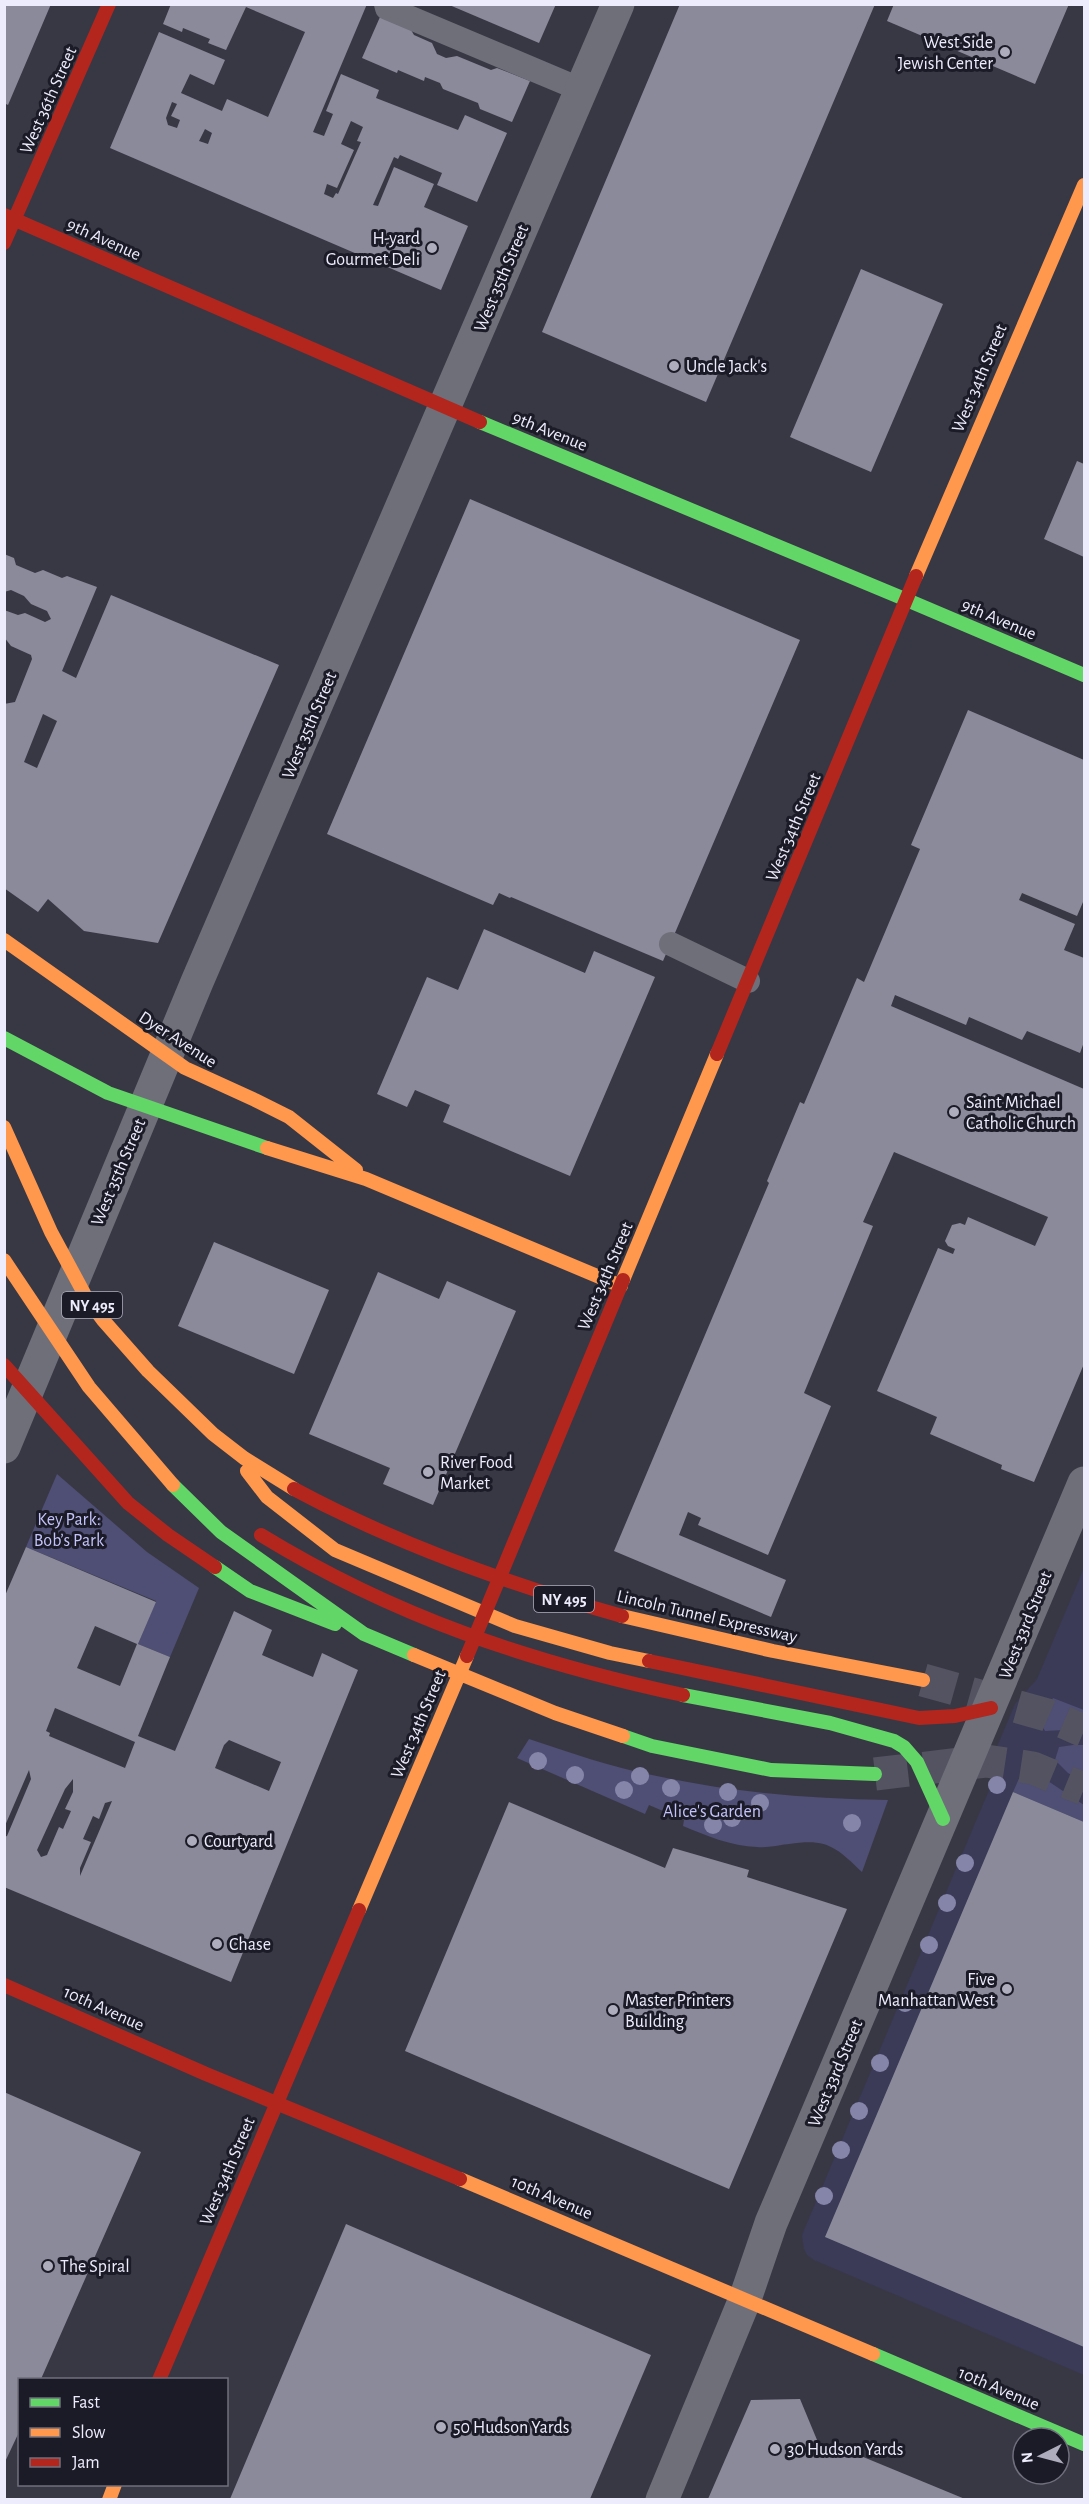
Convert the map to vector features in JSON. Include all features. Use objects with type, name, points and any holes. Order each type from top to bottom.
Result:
[{"type":"main road","name":"West 36th Street","points":[[4,243],[10,217],[109,4]]},
{"type":"main road","name":"West 34th Street","points":[[159,2378],[446,1706],[1018,334],[1084,185]]},
{"type":"main road","name":"9th Avenue","points":[[10,217],[445,407],[1084,675]]},
{"type":"main road","name":"Dyer Avenue","points":[[4,940],[167,1056],[205,1079],[276,1110],[309,1130],[366,1179]]},
{"type":"main road","name":"Dyer Avenue","points":[[4,1038],[108,1093],[254,1144],[366,1179],[621,1286]]},
{"type":"main road","name":"Lincoln Tunnel Expressway","points":[[4,1127],[52,1234],[90,1303],[130,1354],[229,1448],[308,1496],[373,1530],[439,1558],[514,1585],[622,1616],[701,1635],[924,1680]]},
{"type":"main road","name":"NY 495","points":[[4,1260],[89,1387],[175,1487],[221,1532],[364,1634],[555,1713],[652,1746],[771,1770],[875,1774]]},
{"type":"main road","points":[[4,1365],[128,1503],[168,1535],[250,1591],[293,1610],[364,1634]]},
{"type":"main road","points":[[229,1448],[267,1497],[335,1550],[385,1574],[516,1626],[610,1653],[919,1718],[955,1716],[991,1708]]},
{"type":"main road","points":[[175,1487],[218,1509]]},
{"type":"main road","points":[[248,1526],[282,1549],[360,1590],[499,1647],[600,1676],[883,1736],[903,1746],[912,1755],[927,1781],[943,1819]]},
{"type":"main road","name":"10th Avenue","points":[[4,1985],[206,2074],[745,2299],[1084,2444]]},
{"type":"street","name":"West 35th Street","points":[[8,1438],[197,982],[618,4]]},
{"type":"street","name":"West 33rd Street","points":[[662,2499],[745,2299],[771,2223],[991,1708],[1084,1483]]},
{"type":"lane","points":[[386,4],[387,8],[582,90]]},
{"type":"lane","points":[[671,944],[748,981]]},
{"type":"shaded area","name":"Five Manhattan West","points":[[1084,1568],[1084,2375],[814,2260],[807,2255],[804,2249],[802,2235],[992,1783],[993,1756],[1015,1704],[1037,1679]]},
{"type":"green space","name":"Key Park: Bob’s Park","points":[[57,1474],[147,1552],[199,1588],[170,1657],[138,1644],[156,1601],[26,1547]]},
{"type":"green space","points":[[1053,1698],[1084,1710],[1084,1729],[1045,1731],[1042,1725]]},
{"type":"green space","name":"Alice's Garden","points":[[529,1739],[636,1772],[710,1786],[799,1796],[888,1800],[862,1872],[830,1846],[813,1842],[769,1847],[738,1845],[683,1826],[684,1820],[649,1805],[645,1814],[517,1758]]},
{"type":"green space","points":[[1084,1745],[1084,1783],[1068,1773],[1055,1760],[1059,1747]]},
{"type":"green space","points":[[1031,1762],[1048,1781],[1084,1805],[1084,1822],[1013,1792],[1025,1765]]},
{"type":"building","points":[[4,4],[51,4],[8,105],[4,103]]},
{"type":"building","points":[[171,4],[367,4],[313,132],[324,136],[333,114],[326,111],[341,74],[379,90],[376,98],[458,130],[465,115],[507,133],[477,202],[437,185],[442,173],[400,155],[398,159],[394,157],[373,205],[378,206],[394,167],[434,184],[424,207],[468,226],[441,290],[110,148],[159,32],[225,60],[214,85],[190,74],[181,93],[222,111],[227,99],[268,117],[305,32],[246,7],[226,50],[208,43],[210,39],[183,28],[182,32],[163,24]],"holes":[[[172,102],[177,104],[171,116],[180,120],[177,128],[168,125],[166,118]],[[351,121],[363,127],[357,141],[361,142],[338,194],[336,193],[333,198],[324,194],[327,184],[337,188],[354,150],[341,144]],[[205,129],[212,133],[208,144],[199,141]]]},
{"type":"building","points":[[447,4],[556,4],[539,43]]},
{"type":"building","points":[[680,4],[875,4],[706,402],[542,332]]},
{"type":"building","name":"West Side Jewish Center","points":[[894,4],[1069,4],[1035,84],[887,21]]},
{"type":"building","points":[[380,17],[411,30],[414,35],[432,43],[437,54],[446,58],[457,56],[491,70],[497,68],[530,81],[512,122],[480,109],[478,103],[443,89],[440,83],[425,77],[424,81],[398,70],[397,73],[362,58]]},
{"type":"building","points":[[861,269],[943,304],[871,472],[790,437]]},
{"type":"building","points":[[1077,461],[1084,464],[1084,557],[1044,539]]},
{"type":"building","points":[[470,499],[800,640],[663,961],[499,893],[493,905],[327,834]]},
{"type":"building","points":[[4,554],[14,558],[16,565],[35,573],[43,570],[62,578],[67,576],[97,587],[62,671],[76,678],[111,595],[279,665],[158,943],[84,931],[48,899],[38,912],[4,888],[4,704],[15,702],[32,659],[31,655],[11,646],[4,637],[4,610],[18,615],[25,613],[45,622],[51,619],[47,611],[31,604],[24,596],[11,590],[4,592]],"holes":[[[43,714],[57,721],[37,768],[24,762]]]},
{"type":"building","points":[[968,710],[1084,760],[1084,903],[1077,916],[1022,893],[1019,900],[1075,924],[1064,950],[1084,958],[1084,1042],[1080,1053],[1027,1031],[1022,1040],[969,1017],[966,1025],[895,995],[891,1006],[1084,1089],[1084,1364],[1034,1482],[1001,1469],[1002,1465],[930,1434],[937,1417],[877,1391],[938,1248],[953,1254],[955,1249],[948,1246],[945,1241],[952,1225],[960,1223],[965,1225],[968,1217],[1035,1246],[1048,1217],[894,1152],[863,1222],[873,1226],[804,1393],[831,1406],[768,1555],[698,1525],[701,1518],[688,1512],[679,1535],[786,1580],[771,1617],[614,1551],[769,1183],[767,1181],[800,1102],[804,1104],[857,978],[864,982],[920,849],[911,845]]},
{"type":"building","points":[[484,929],[585,973],[594,951],[655,977],[570,1176],[443,1122],[450,1105],[415,1090],[407,1107],[377,1094],[427,977],[458,990]]},
{"type":"building","points":[[214,1242],[329,1290],[294,1374],[178,1326]]},
{"type":"building","points":[[378,1272],[439,1299],[447,1281],[516,1311],[433,1505],[383,1484],[390,1468],[309,1434]]},
{"type":"building","points":[[26,1547],[156,1602],[138,1644],[170,1657],[138,1736],[175,1751],[234,1611],[272,1630],[262,1655],[313,1677],[322,1653],[358,1670],[231,1982],[4,1887],[4,1837],[7,1836],[31,1779],[29,1770],[4,1828],[4,1598]],"holes":[[[95,1626],[137,1644],[120,1686],[77,1668]],[[55,1708],[135,1742],[125,1768],[49,1736],[50,1733],[46,1731]],[[229,1740],[281,1762],[269,1791],[215,1768],[224,1745]],[[73,1779],[73,1792],[65,1809],[71,1811],[63,1829],[59,1827],[47,1855],[41,1857],[37,1850],[65,1789]],[[112,1801],[80,1876],[80,1868],[91,1842],[83,1839],[93,1816],[99,1819],[105,1803]]]},
{"type":"building","name":"Five Manhattan West","points":[[1013,1792],[1084,1822],[1084,2347],[825,2237]]},
{"type":"building","name":"Master Printers Building","points":[[509,1802],[665,1868],[673,1848],[749,1870],[747,1877],[847,1909],[729,2189],[405,2051]]},
{"type":"building","name":"The Spiral","points":[[4,2092],[141,2152],[41,2378],[18,2378],[18,2434],[4,2464]]},
{"type":"building","name":"50 Hudson Yards","points":[[346,2224],[651,2355],[590,2499],[230,2499]]},
{"type":"building","name":"30 Hudson Yards","points":[[800,2399],[822,2452],[834,2457],[839,2447],[965,2499],[708,2499],[751,2400]]},
{"type":"tunnel","points":[[923,1680],[1047,1715],[1084,1731]]},
{"type":"tunnel","points":[[875,1774],[986,1761],[1033,1768],[1084,1789]]},
{"type":"traffic: fast","points":[[480,422],[907,600]]},
{"type":"traffic: fast","points":[[907,600],[1084,675]]},
{"type":"traffic: fast","points":[[4,1038],[108,1093],[267,1148]]},
{"type":"traffic: fast","points":[[173,1485],[221,1532],[364,1634],[414,1655]]},
{"type":"traffic: fast","points":[[215,1567],[250,1591],[335,1624]]},
{"type":"traffic: fast","points":[[683,1695],[830,1723],[894,1741],[904,1747],[917,1762],[943,1819]]},
{"type":"traffic: fast","points":[[623,1736],[652,1746],[771,1770],[875,1774]]},
{"type":"traffic: fast","points":[[873,2354],[1084,2444]]},
{"type":"traffic: slow","points":[[916,576],[1084,185]]},
{"type":"traffic: slow","points":[[4,940],[185,1068],[289,1117],[356,1170]]},
{"type":"traffic: slow","points":[[623,1280],[717,1054]]},
{"type":"traffic: slow","points":[[4,1127],[51,1232],[86,1297],[103,1320],[148,1371],[213,1434],[244,1458],[294,1489]]},
{"type":"traffic: slow","points":[[267,1148],[366,1179],[621,1286]]},
{"type":"traffic: slow","points":[[4,1260],[89,1387],[173,1485]]},
{"type":"traffic: slow","points":[[247,1471],[267,1497],[335,1550],[515,1626],[610,1653],[649,1661]]},
{"type":"traffic: slow","points":[[622,1616],[773,1651],[923,1680]]},
{"type":"traffic: slow","points":[[414,1655],[555,1713],[623,1736]]},
{"type":"traffic: slow","points":[[359,1910],[467,1656]]},
{"type":"traffic: slow","points":[[460,2179],[873,2354]]},
{"type":"traffic: slow","points":[[109,2500],[114,2486]]},
{"type":"traffic: jam","points":[[4,243],[109,4]]},
{"type":"traffic: jam","points":[[4,215],[480,422]]},
{"type":"traffic: jam","points":[[717,1054],[916,576]]},
{"type":"traffic: jam","points":[[467,1656],[623,1280]]},
{"type":"traffic: jam","points":[[4,1365],[128,1503],[168,1535],[215,1567]]},
{"type":"traffic: jam","points":[[294,1489],[373,1528],[454,1562],[537,1591],[622,1616]]},
{"type":"traffic: jam","points":[[261,1535],[362,1590],[465,1633],[571,1668],[683,1695]]},
{"type":"traffic: jam","points":[[649,1661],[919,1718],[955,1716],[991,1708]]},
{"type":"traffic: jam","points":[[160,2378],[359,1910]]},
{"type":"traffic: jam","points":[[4,1985],[206,2074],[460,2179]]},
{"type":"place","name":"West Side Jewish Center","points":[[1005,52]]},
{"type":"place","name":"H-yard Gourmet Deli","points":[[432,248]]},
{"type":"place","name":"Uncle Jack's","points":[[674,366]]},
{"type":"place","name":"Saint Michael Catholic Church","points":[[954,1112]]},
{"type":"place","name":"River Food Market","points":[[428,1472]]},
{"type":"place","name":"Courtyard","points":[[192,1841]]},
{"type":"place","name":"Chase","points":[[217,1944]]},
{"type":"place","name":"Five Manhattan West","points":[[1007,1989]]},
{"type":"place","name":"Master Printers Building","points":[[613,2010]]},
{"type":"place","name":"The Spiral","points":[[48,2266]]},
{"type":"place","name":"50 Hudson Yards","points":[[441,2427]]},
{"type":"place","name":"30 Hudson Yards","points":[[775,2449]]}]
